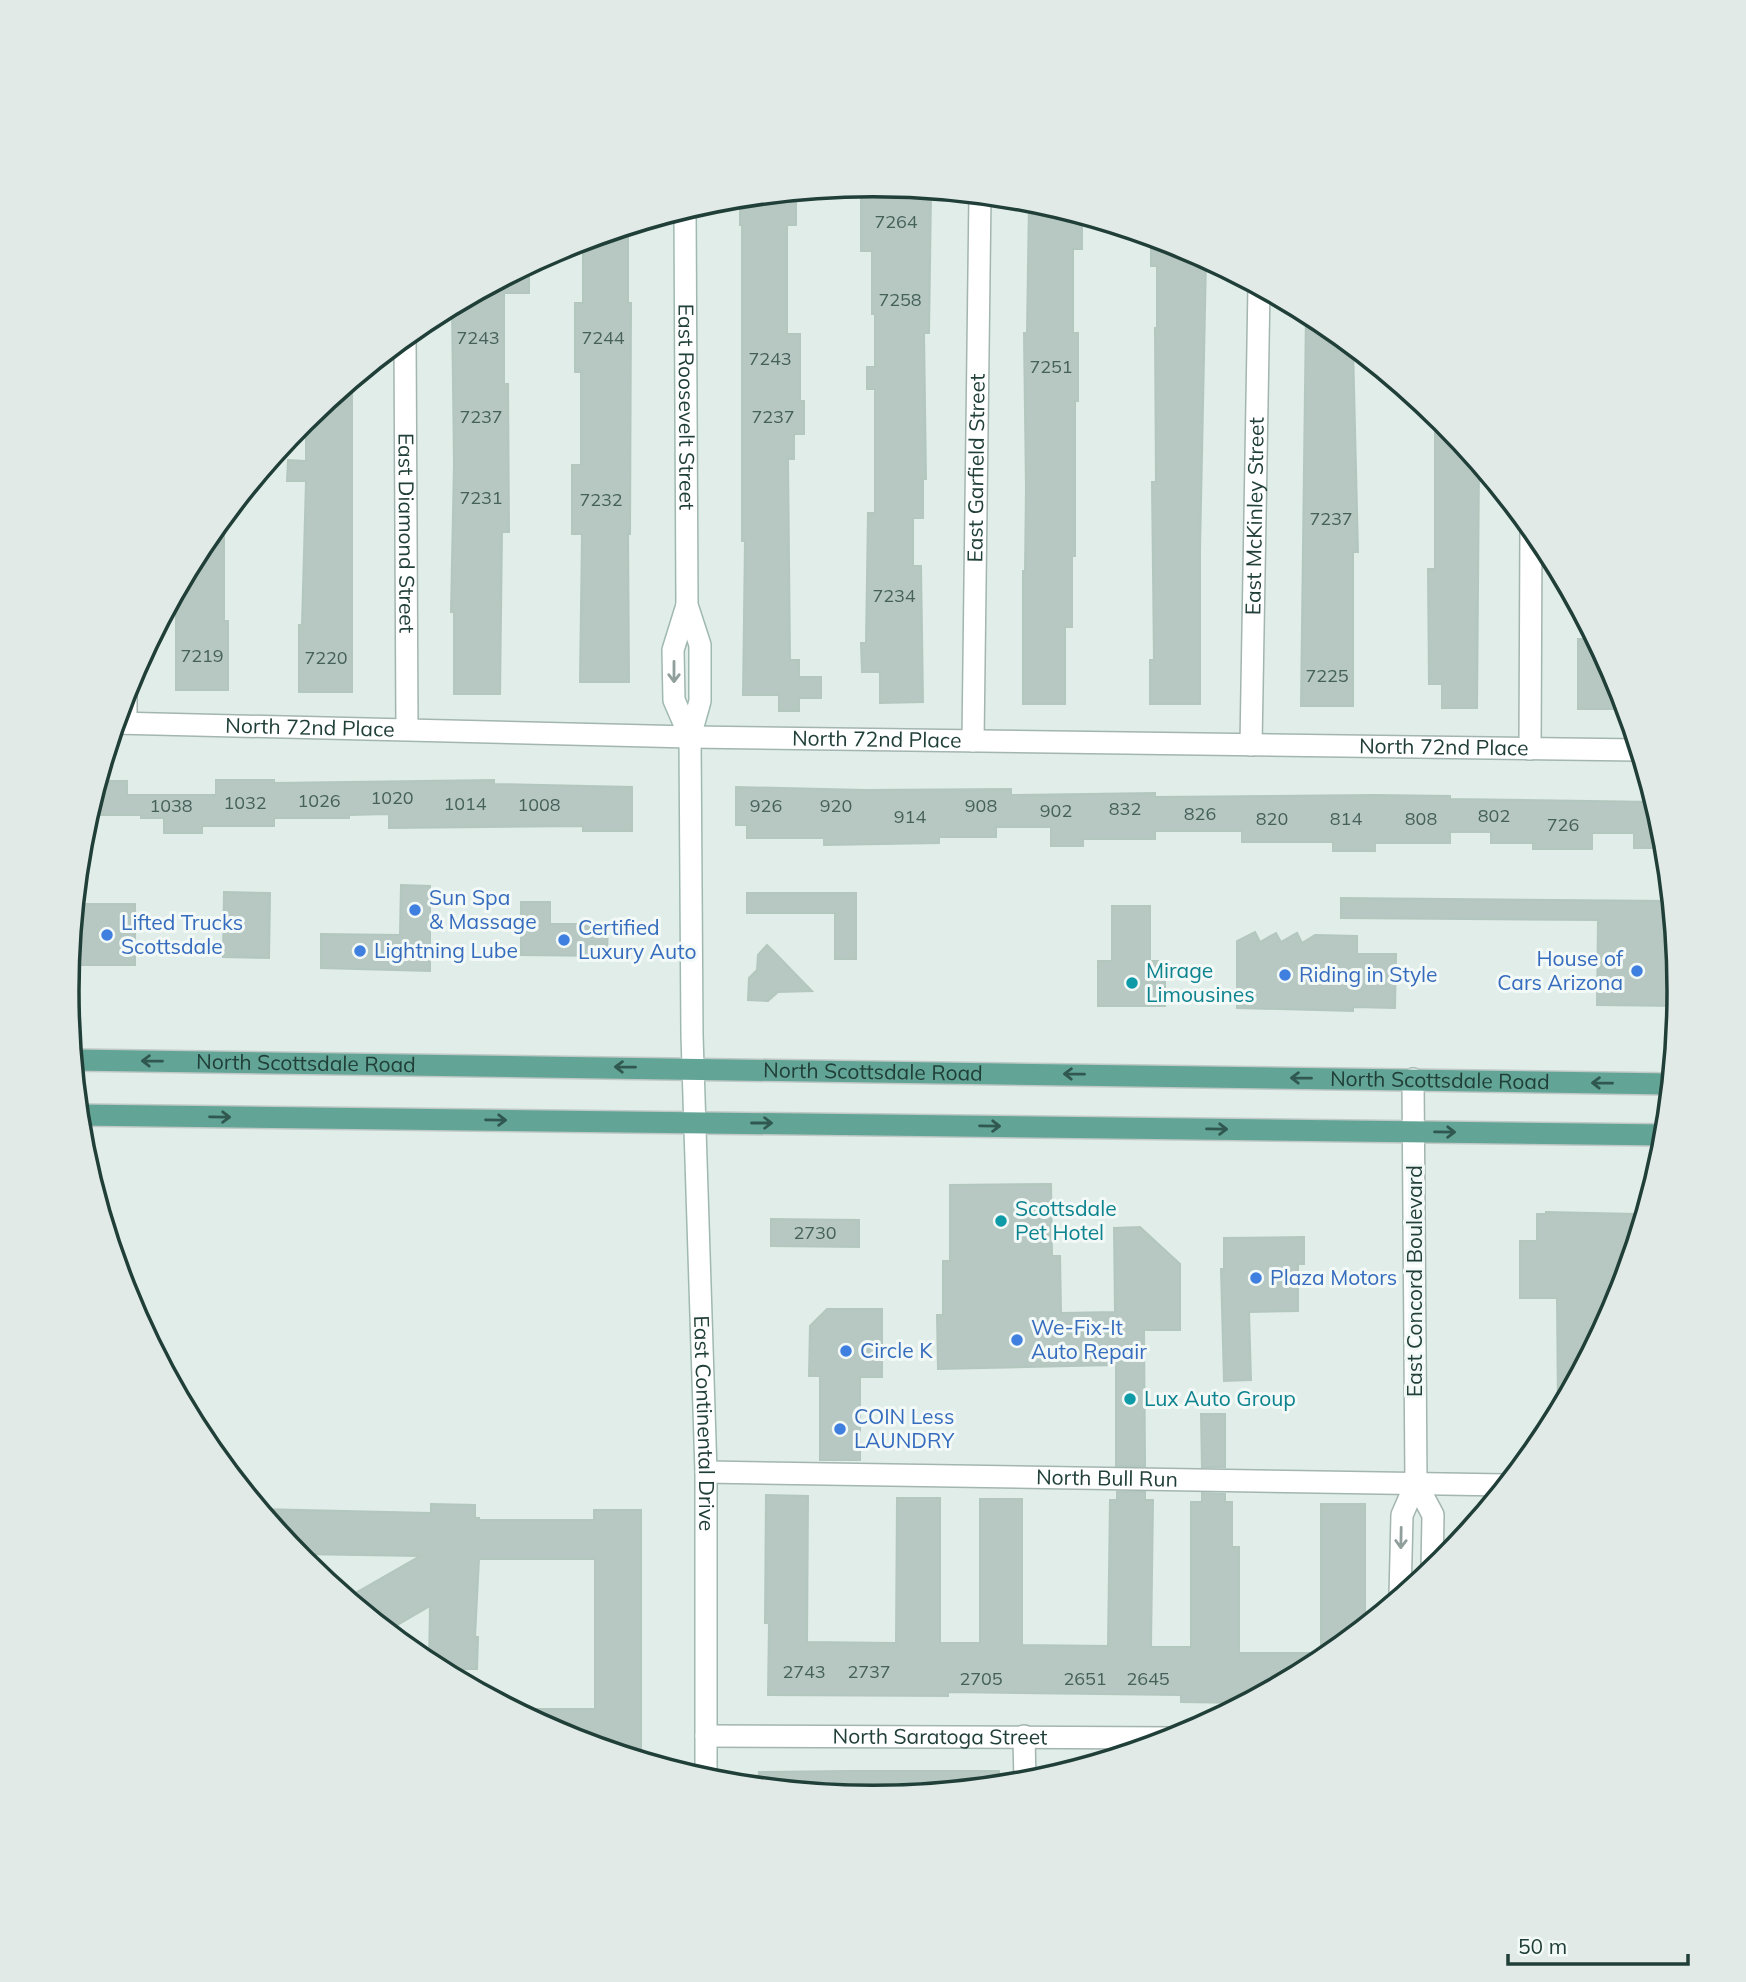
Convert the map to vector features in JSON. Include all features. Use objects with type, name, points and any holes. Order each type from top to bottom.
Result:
[{"type":"main road","name":"North Scottsdale Road","points":[[82,1060],[1661,1084]]},
{"type":"main road","points":[[89,1115],[1654,1135]]},
{"type":"street","name":"East Garfield Street","points":[[973,741],[980,204]]},
{"type":"street","name":"East Roosevelt Street","points":[[685,220],[687,606],[673,650],[674,700],[690,737],[693,1068]]},
{"type":"street","name":"East McKinley Street","points":[[1251,745],[1258,297]]},
{"type":"street","name":"East Diamond Street","points":[[405,350],[407,729]]},
{"type":"street","points":[[1530,749],[1531,547]]},
{"type":"street","name":"North 72nd Place","points":[[126,723],[690,737],[1629,750]]},
{"type":"street","name":"East Continental Drive","points":[[693,1068],[706,1472],[706,1767]]},
{"type":"street","name":"East Concord Boulevard","points":[[1400,1585],[1402,1515],[1416,1483],[1413,1079]]},
{"type":"street","name":"North Bull Run","points":[[706,1472],[1495,1485]]},
{"type":"street","name":"East Concord Boulevard","points":[[1416,1483],[1433,1515],[1432,1556]]},
{"type":"street","name":"North Saratoga Street","points":[[706,1736],[1143,1738]]},
{"type":"street","points":[[1024,1736],[1025,1771]]},
{"type":"building","points":[[861,197],[931,199],[929,333],[924,333],[926,479],[923,479],[923,518],[913,518],[913,566],[921,566],[923,702],[880,703],[880,672],[862,672],[861,643],[866,643],[868,513],[875,513],[875,389],[867,389],[867,367],[875,367],[875,314],[872,314],[872,251],[861,251]]},
{"type":"building","points":[[796,201],[796,225],[787,225],[787,334],[800,334],[800,401],[804,401],[804,434],[794,434],[794,459],[788,459],[790,660],[799,660],[799,677],[821,677],[821,698],[799,698],[799,711],[779,711],[779,695],[743,695],[745,541],[742,541],[740,209]]},
{"type":"building","points":[[1029,212],[1082,225],[1082,249],[1073,249],[1073,333],[1078,333],[1078,401],[1075,401],[1072,627],[1065,627],[1065,704],[1023,704],[1026,488],[1024,333],[1027,333]]},
{"type":"building","points":[[628,236],[628,303],[631,303],[629,682],[580,682],[582,534],[572,534],[572,465],[581,465],[581,372],[575,372],[575,303],[583,303],[583,252]]},
{"type":"building","points":[[1151,247],[1206,270],[1200,704],[1150,704],[1150,660],[1154,660],[1152,482],[1156,482],[1157,328],[1157,266],[1151,266]]},
{"type":"building","points":[[529,276],[529,293],[504,293],[509,532],[502,532],[500,694],[454,694],[454,612],[451,612],[454,463],[452,318]]},
{"type":"building","points":[[1306,326],[1353,358],[1358,552],[1353,552],[1353,706],[1301,706]]},
{"type":"building","points":[[352,392],[352,692],[299,692],[299,625],[302,625],[306,481],[287,481],[288,460],[306,461],[306,434]]},
{"type":"building","points":[[1435,429],[1479,478],[1477,708],[1442,708],[1442,684],[1429,684],[1428,569],[1435,569]]},
{"type":"building","points":[[224,534],[224,621],[228,621],[228,690],[176,690],[176,611]]},
{"type":"building","points":[[1578,639],[1584,639],[1615,709],[1578,709]]},
{"type":"building","points":[[216,780],[274,780],[274,783],[494,780],[494,784],[632,787],[632,831],[583,831],[583,826],[389,828],[389,814],[349,815],[349,818],[274,818],[274,826],[202,826],[202,833],[164,833],[164,818],[99,815],[107,781],[127,781],[127,795],[216,795]]},
{"type":"building","points":[[736,787],[1011,789],[1011,795],[1155,793],[1155,797],[1450,796],[1450,799],[1644,802],[1654,848],[1634,848],[1634,833],[1592,833],[1592,849],[1533,849],[1533,843],[1491,843],[1491,832],[1450,832],[1450,843],[1375,843],[1375,851],[1333,851],[1333,842],[1242,842],[1242,831],[1155,831],[1155,839],[1083,839],[1083,846],[1051,846],[1051,827],[996,827],[996,837],[939,837],[939,843],[824,845],[824,838],[747,838],[747,825],[736,825]]},
{"type":"building","points":[[401,885],[430,886],[430,971],[321,968],[321,934],[400,935]]},
{"type":"building","points":[[224,892],[270,893],[269,958],[223,957]]},
{"type":"building","points":[[747,893],[856,893],[856,959],[835,959],[835,913],[747,913]]},
{"type":"building","points":[[1341,898],[1662,901],[1666,939],[1667,1006],[1597,1005],[1598,920],[1341,918]]},
{"type":"building","name":"Certified Luxury Auto","points":[[521,902],[550,902],[550,924],[608,924],[607,956],[521,955]]},
{"type":"building","name":"Lifted Trucks Scottsdale","points":[[84,904],[135,904],[135,965],[80,965]]},
{"type":"building","points":[[1112,906],[1150,906],[1150,961],[1165,961],[1165,1006],[1098,1006],[1098,961],[1112,961]]},
{"type":"building","name":"Riding in Style","points":[[1255,932],[1260,942],[1276,933],[1281,942],[1297,933],[1302,943],[1315,935],[1357,936],[1357,954],[1396,954],[1395,1008],[1353,1007],[1353,1011],[1237,1008],[1237,941]]},
{"type":"building","points":[[767,945],[812,991],[778,992],[768,1001],[748,1000],[749,978],[757,970],[758,955]]},
{"type":"building","points":[[1051,1184],[1052,1256],[1060,1256],[1061,1313],[1115,1312],[1114,1228],[1140,1227],[1180,1264],[1180,1330],[1144,1330],[1145,1466],[1116,1466],[1116,1365],[938,1369],[937,1315],[943,1315],[943,1261],[950,1261],[950,1185]]},
{"type":"building","points":[[1537,1214],[1635,1214],[1607,1295],[1558,1393],[1557,1298],[1520,1298],[1520,1241],[1537,1241]]},
{"type":"building","points":[[771,1219],[859,1220],[859,1247],[771,1246]]},
{"type":"building","name":"Plaza Motors","points":[[1304,1237],[1304,1264],[1298,1264],[1298,1311],[1249,1312],[1251,1380],[1224,1381],[1221,1269],[1224,1269],[1224,1238]]},
{"type":"building","points":[[827,1309],[882,1309],[882,1377],[860,1377],[860,1460],[820,1460],[820,1376],[809,1376],[810,1326]]},
{"type":"building","points":[[1201,1414],[1225,1414],[1225,1467],[1202,1467]]},
{"type":"building","points":[[1117,1492],[1145,1492],[1145,1500],[1153,1500],[1151,1647],[1191,1647],[1191,1502],[1202,1502],[1202,1493],[1225,1494],[1225,1502],[1232,1502],[1232,1547],[1239,1547],[1239,1653],[1311,1653],[1270,1679],[1225,1703],[1181,1702],[1181,1695],[948,1692],[948,1696],[768,1695],[769,1623],[765,1623],[766,1495],[808,1496],[807,1642],[896,1643],[897,1498],[940,1498],[940,1643],[980,1643],[980,1499],[1022,1499],[1022,1645],[1108,1646],[1110,1500],[1117,1500]]},
{"type":"building","points":[[431,1504],[475,1505],[475,1518],[479,1520],[594,1520],[594,1510],[641,1510],[641,1750],[569,1725],[535,1709],[595,1709],[595,1559],[479,1559],[475,1637],[478,1637],[477,1669],[460,1669],[429,1649],[430,1606],[396,1626],[355,1593],[420,1556],[312,1554],[271,1509],[431,1513]]},
{"type":"building","points":[[1321,1504],[1365,1504],[1365,1614],[1321,1646]]},
{"type":"building","points":[[999,1771],[999,1775],[925,1784],[873,1785],[821,1784],[759,1776],[759,1772]]},
{"type":"place","name":"Sun Spa & Massage","points":[[415,910]]},
{"type":"place","name":"Lifted Trucks Scottsdale","points":[[107,935]]},
{"type":"place","name":"Certified Luxury Auto","points":[[564,940]]},
{"type":"place","name":"Lightning Lube","points":[[360,951]]},
{"type":"place","name":"House of Cars Arizona","points":[[1637,971]]},
{"type":"place","name":"Riding in Style","points":[[1285,975]]},
{"type":"place","name":"Mirage Limousines","points":[[1132,983]]},
{"type":"place","name":"Scottsdale Pet Hotel","points":[[1001,1221]]},
{"type":"place","name":"Plaza Motors","points":[[1256,1278]]},
{"type":"place","name":"We-Fix-It Auto Repair","points":[[1017,1340]]},
{"type":"place","name":"Circle K","points":[[846,1351]]},
{"type":"place","name":"Lux Auto Group","points":[[1130,1399]]},
{"type":"place","name":"COIN Less LAUNDRY","points":[[840,1429]]}]
